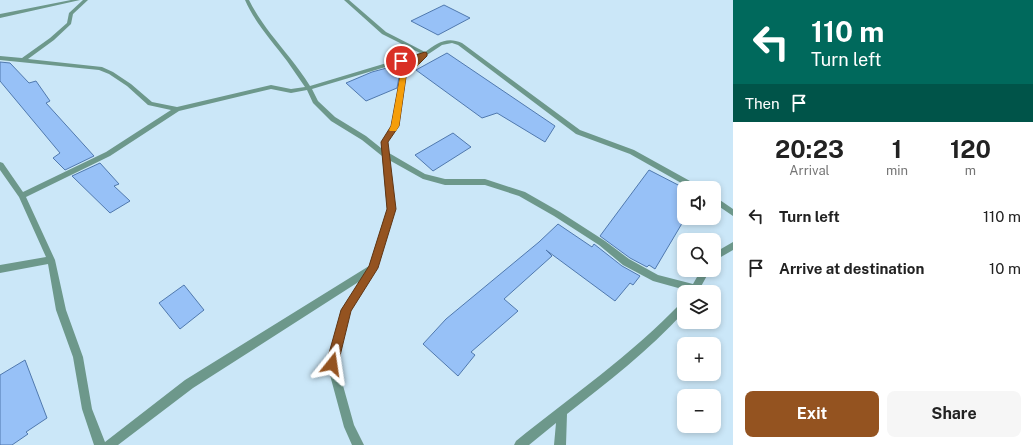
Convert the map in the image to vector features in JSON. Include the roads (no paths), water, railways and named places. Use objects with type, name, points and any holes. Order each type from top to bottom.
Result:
[{"type":"street","points":[[0,16],[78,0]]},
{"type":"street","points":[[24,59],[52,39],[68,23],[71,14],[86,0]]},
{"type":"street","points":[[247,0],[252,11],[266,32],[309,88],[315,102],[333,119],[364,138],[386,155],[423,176],[445,182],[485,182],[522,194],[602,243],[626,262],[656,278],[678,285]]},
{"type":"street","points":[[346,0],[384,33],[425,54]]},
{"type":"street","points":[[358,445],[349,427],[332,364],[346,310],[373,268],[391,209],[384,142],[395,126],[403,77],[425,54],[440,44],[453,41],[460,44],[578,132],[632,152],[684,181]]},
{"type":"street","points":[[22,196],[108,154],[177,109],[271,87],[291,91],[309,88],[425,54]]},
{"type":"street","points":[[0,58],[24,59],[100,68],[111,73],[129,85],[150,104],[177,109]]},
{"type":"street","points":[[0,165],[22,196],[51,260],[60,310],[78,357],[87,409],[100,445]]},
{"type":"street","points":[[721,204],[733,213]]},
{"type":"street","points":[[721,253],[733,246]]},
{"type":"street","points":[[0,269],[51,260]]},
{"type":"street","points":[[110,445],[189,384],[373,268]]},
{"type":"street","points":[[520,445],[623,364],[666,326],[677,314]]},
{"type":"street","points":[[560,445],[562,412]]}]
